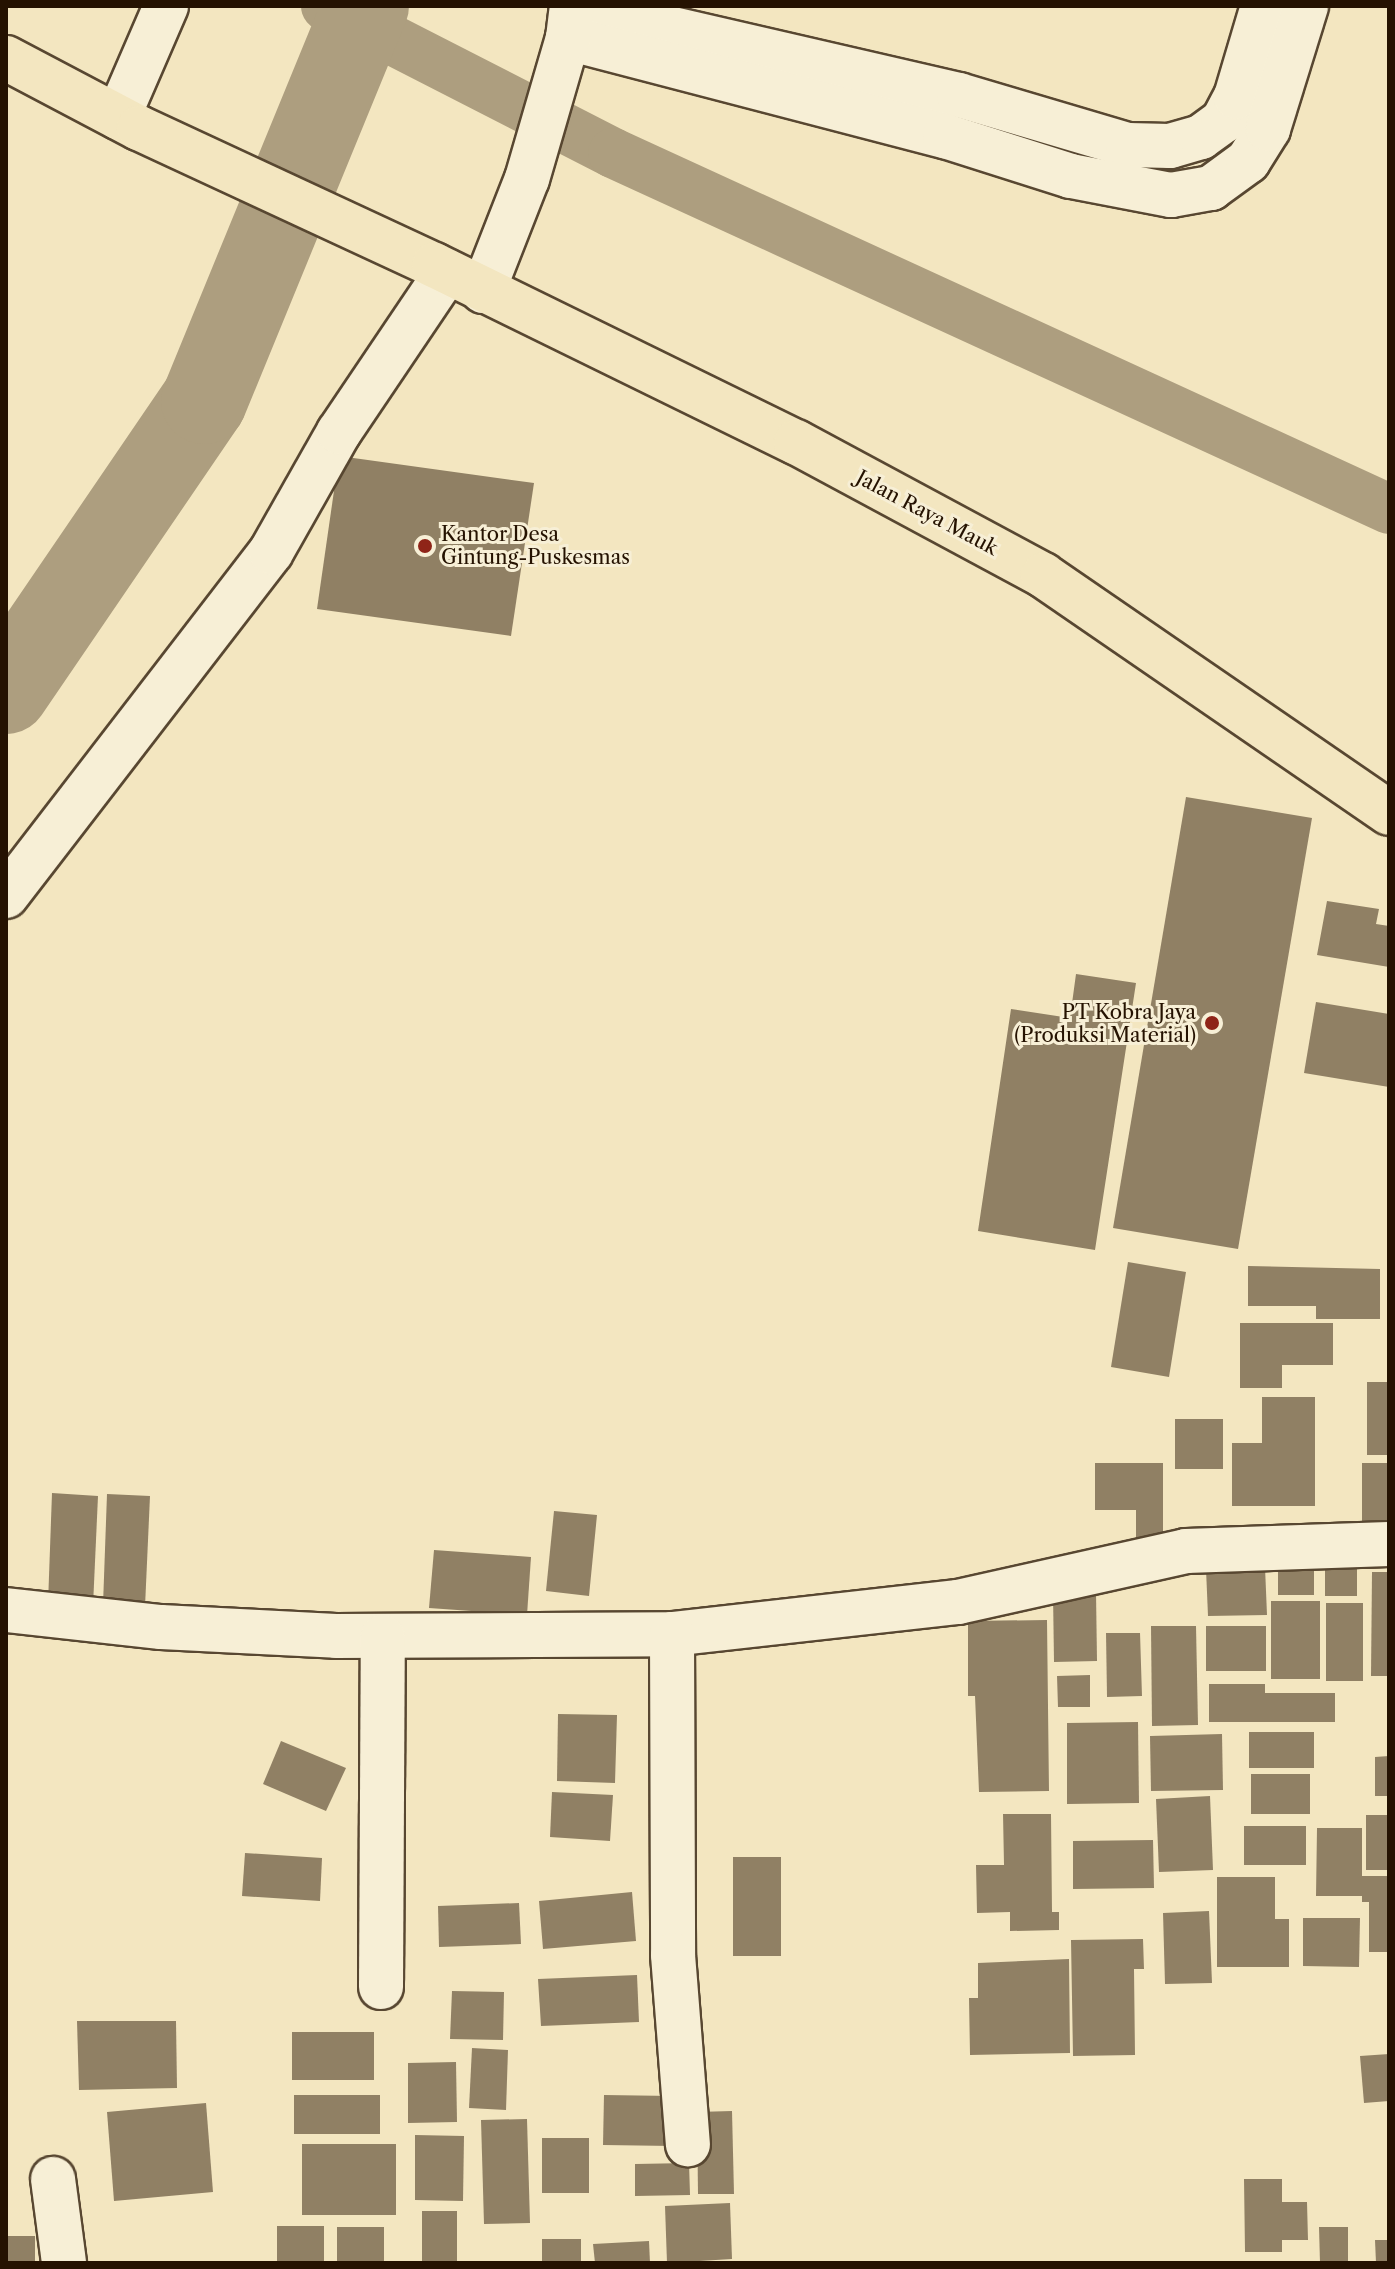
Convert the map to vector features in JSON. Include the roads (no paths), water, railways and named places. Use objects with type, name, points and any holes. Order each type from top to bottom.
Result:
[{"type":"main road","name":"Jalan Raya Mauk","points":[[6,58],[128,122],[796,442],[1043,575],[1389,813]]},
{"type":"street","points":[[571,17],[959,95],[1078,133],[1128,145],[1170,146],[1201,137],[1223,121],[1236,97],[1263,6]]},
{"type":"street","points":[[571,17],[1071,176],[1171,195],[1211,188],[1248,161],[1268,129],[1306,6]]},
{"type":"street","points":[[6,896],[271,552],[339,432],[527,179],[554,91],[571,17]]},
{"type":"street","points":[[128,122],[160,21]]},
{"type":"street","points":[[1071,176],[1078,133]]},
{"type":"street","points":[[6,1610],[161,1627],[383,1637],[672,1634],[958,1602],[1186,1551],[1389,1544]]},
{"type":"street","points":[[672,1634],[673,1955],[688,2144]]},
{"type":"street","points":[[381,1987],[383,1637]]},
{"type":"street","points":[[53,2179],[64,2263]]},
{"type":"waterway","points":[[326,6],[613,153],[1389,509]]},
{"type":"waterway","points":[[6,691],[204,401],[366,6]]},
{"type":"place","name":"Kantor Desa Gintung-Puskesmas","points":[[425,546]]},
{"type":"place","name":"PT Kobra Jaya (Produksi Material)","points":[[1212,1023]]}]
